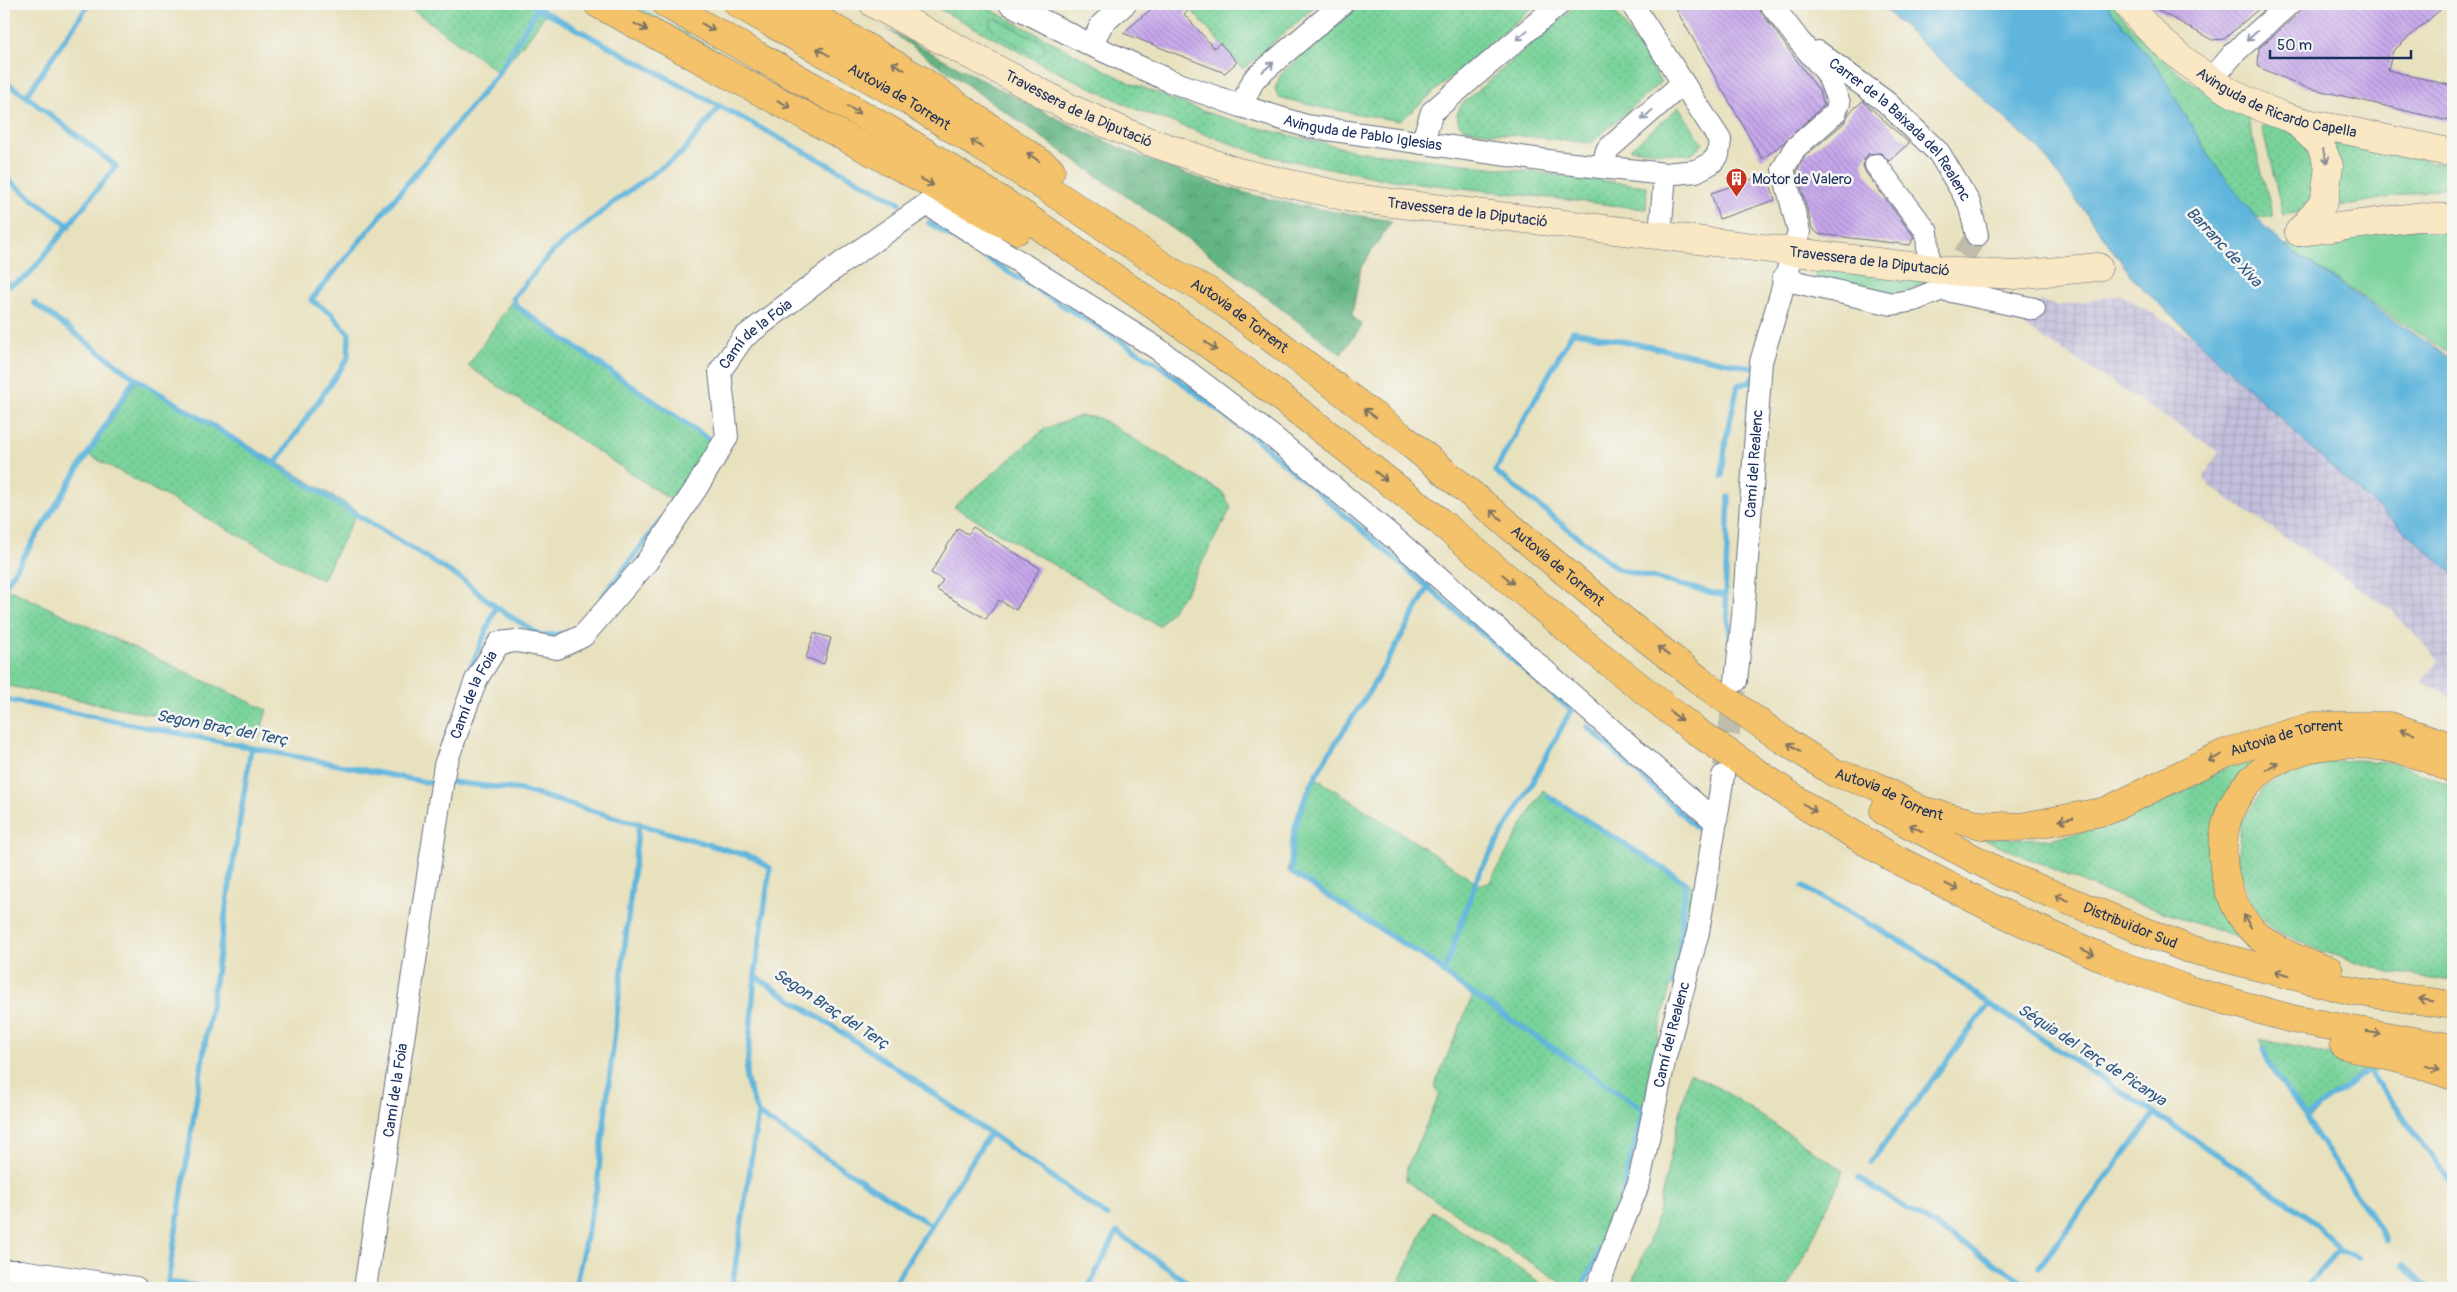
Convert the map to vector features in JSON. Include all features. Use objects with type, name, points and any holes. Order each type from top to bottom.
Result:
[{"type":"highway","points":[[598,4],[1022,233],[1171,317]]},
{"type":"highway","points":[[666,4],[892,132],[1022,214],[1171,317],[1270,390],[1438,520],[1583,642],[1694,729],[1809,808],[1890,856],[1996,910],[2104,959],[2192,991],[2292,1019],[2453,1048]]},
{"type":"highway","name":"Autovia de Torrent","points":[[738,4],[909,101],[1048,188],[1172,272],[1210,292],[1401,436],[1633,628],[1707,686],[1782,739],[1835,773],[1874,785],[1921,810],[1981,825],[2021,827],[2106,811],[2225,753],[2313,726],[2390,726],[2453,747]]},
{"type":"highway","points":[[793,4],[921,80],[1180,259],[1210,292]]},
{"type":"highway","points":[[2398,996],[2370,980],[2317,967],[2291,955],[2252,930],[2232,898],[2223,864],[2222,837],[2232,808],[2250,782],[2270,766],[2298,752],[2336,743],[2383,746],[2432,759],[2453,770]]},
{"type":"highway","name":"Distribuïdor Sud","points":[[1835,773],[1886,813],[2003,874],[2186,948],[2352,991],[2453,1005]]},
{"type":"highway","points":[[2292,1019],[2334,1042],[2422,1065],[2453,1076]]},
{"type":"street","name":"Travessera de la Diputació","points":[[874,4],[1070,108],[1142,139],[1238,172],[1352,198],[1929,268],[2016,275],[2098,267]]},
{"type":"street","points":[[1091,45],[1102,24],[1125,4]]},
{"type":"street","points":[[1241,106],[1254,79],[1342,4]]},
{"type":"street","points":[[1422,143],[1432,112],[1559,4]]},
{"type":"street","points":[[1603,166],[1607,150],[1683,83],[1632,4]]},
{"type":"street","name":"Camí del Realenc","points":[[1736,681],[1743,616],[1761,362],[1783,279],[1799,232],[1783,169],[1795,148],[1835,113],[1839,103],[1827,73],[1771,4]]},
{"type":"street","name":"Avinguda de Ricardo Capella","points":[[2126,4],[2138,18],[2172,49],[2212,79],[2245,99],[2294,120],[2453,153]]},
{"type":"street","points":[[2212,79],[2235,52],[2289,4]]},
{"type":"street","name":"Avinguda de Pablo Iglesias","points":[[1017,5],[1091,45],[1170,80],[1241,106],[1306,126],[1555,162],[1665,174],[1696,171],[1711,163],[1718,155],[1720,140],[1683,83]]},
{"type":"street","name":"Carrer de la Baixada del Realenc","points":[[1800,42],[1832,61],[1886,102],[1939,153],[1969,203],[1977,235]]},
{"type":"street","points":[[2294,120],[2320,144],[2329,166],[2325,197],[2300,232],[2416,217],[2453,218]]},
{"type":"street","points":[[1876,165],[1927,232],[1930,256],[1929,268]]},
{"type":"street","points":[[1660,236],[1665,174]]},
{"type":"street","name":"Camí de la Foia","points":[[365,1288],[445,765],[476,680],[499,643],[516,641],[557,648],[583,636],[646,563],[697,486],[726,437],[720,371],[743,338],[843,262],[927,204],[1158,349],[1273,437],[1415,556],[1716,822]]},
{"type":"street","points":[[2416,217],[2453,205]]},
{"type":"street","points":[[1783,279],[1892,304],[1914,300],[1942,289],[2034,309]]},
{"type":"street","name":"Camí del Realenc","points":[[1597,1288],[1639,1182],[1665,1057],[1698,932],[1723,776]]},
{"type":"street","points":[[4,1271],[21,1271],[136,1288]]},
{"type":"shaded area","points":[[2121,295],[2196,339],[2323,459],[2453,574],[2453,697],[2422,682],[2439,660],[2389,608],[2212,488],[2203,477],[2219,452],[2009,316],[2041,301],[2058,306]]},
{"type":"green space","points":[[405,4],[529,4],[546,13],[531,35],[499,73]]},
{"type":"green space","points":[[617,4],[633,4],[757,73],[757,76]]},
{"type":"green space","points":[[930,4],[980,4],[1128,82],[1208,113],[1259,128],[1356,151],[1647,186],[1646,209],[1385,179],[1263,155],[1138,110],[1052,69]]},
{"type":"green space","points":[[1186,4],[1318,4],[1243,69]]},
{"type":"green space","points":[[1362,4],[1537,4],[1400,121],[1323,108],[1278,97],[1275,88],[1281,74]]},
{"type":"green space","points":[[1578,4],[1610,4],[1661,82],[1591,143],[1467,130],[1459,124],[1457,114],[1462,104]]},
{"type":"green space","points":[[2106,4],[2113,4],[2132,28],[2183,77],[2247,115],[2273,216],[2257,219],[2253,215],[2210,158],[2159,70]]},
{"type":"green space","points":[[992,18],[1043,43],[1045,47],[1043,54],[1036,56],[995,32],[990,25]]},
{"type":"green space","points":[[887,29],[1056,118],[1142,157],[1232,189],[1271,199],[1311,208],[1392,221],[1361,267],[1352,315],[1362,326],[1341,354],[1206,252]]},
{"type":"green space","points":[[1679,107],[1703,144],[1690,155],[1630,149]]},
{"type":"green space","points":[[2268,119],[2301,136],[2318,170],[2317,185],[2307,211],[2283,215],[2262,127]]},
{"type":"green space","points":[[2326,135],[2453,167],[2453,186],[2330,208]]},
{"type":"green space","points":[[2453,224],[2453,356],[2285,246],[2349,236]]},
{"type":"green space","points":[[1817,265],[1928,281],[1900,294],[1881,294],[1815,278]]},
{"type":"green space","points":[[511,302],[714,445],[677,504],[468,366]]},
{"type":"green space","points":[[138,379],[358,511],[322,580],[89,455]]},
{"type":"green space","points":[[1081,416],[1099,418],[1223,493],[1231,508],[1186,592],[1159,626],[954,507],[1046,428]]},
{"type":"green space","points":[[4,587],[267,710],[259,736],[4,685]]},
{"type":"green space","points":[[2268,754],[2214,822],[2210,871],[2230,918],[2244,940],[2105,892],[1982,838],[2049,839],[2112,826],[2168,800],[2245,757]]},
{"type":"green space","points":[[2355,760],[2396,763],[2453,786],[2453,981],[2390,972],[2321,951],[2272,929],[2252,907],[2237,864],[2241,822],[2265,787],[2303,763]]},
{"type":"green space","points":[[1316,778],[1481,885],[1489,883],[1543,790],[1693,886],[1687,925],[1665,1006],[1643,1109],[1616,1211],[1584,1288],[1570,1288],[1406,1181],[1407,1167],[1440,1094],[1434,1087],[1473,995],[1449,974],[1288,871],[1297,820]]},
{"type":"green space","points":[[2259,1039],[2380,1065],[2372,1073],[2360,1072],[2307,1120],[2270,1064]]},
{"type":"green space","points":[[1689,1073],[1724,1091],[1844,1171],[1805,1255],[1787,1288],[1644,1288],[1633,1282],[1655,1225]]},
{"type":"green space","points":[[1432,1211],[1548,1288],[1397,1288]]},
{"type":"water","name":"Barranc de Xiva","points":[[1879,4],[2106,4],[2159,70],[2210,158],[2257,219],[2285,246],[2453,360],[2453,574],[2323,459],[2136,282],[2040,150]]},
{"type":"building","points":[[1157,4],[1196,4],[1184,14],[1214,48],[1220,43],[1237,62],[1225,73],[1123,33]]},
{"type":"building","points":[[1673,4],[1758,4],[1761,12],[1820,92],[1824,105],[1782,144],[1762,159]]},
{"type":"building","points":[[2147,4],[2270,4],[2262,10],[2262,6],[2224,39],[2212,40]]},
{"type":"building","points":[[2302,4],[2447,4],[2393,51],[2388,70],[2453,86],[2453,122],[2305,87],[2258,67],[2259,48],[2298,14]]},
{"type":"building","points":[[1863,101],[1909,143],[1889,161],[1881,153],[1868,154],[1863,166],[1866,173],[1914,237],[1910,245],[1818,234],[1812,228],[1797,171],[1805,156],[1844,123],[1850,112]]},
{"type":"building","name":"Motor de Valero","points":[[1767,174],[1775,200],[1719,219],[1711,193]]},
{"type":"building","points":[[973,527],[1040,568],[1016,610],[999,600],[986,619],[937,590],[943,580],[931,573],[958,528],[968,534]]},
{"type":"building","points":[[814,633],[831,638],[824,664],[806,658]]},
{"type":"waterway","points":[[4,280],[10,285],[27,277],[116,166],[26,96],[89,4]]},
{"type":"waterway","points":[[530,4],[900,203]]},
{"type":"waterway","points":[[275,464],[348,358],[349,334],[332,314],[311,300],[497,75],[538,8]]},
{"type":"waterway","points":[[4,81],[26,96]]},
{"type":"waterway","points":[[710,446],[713,442],[516,306],[513,298],[552,252],[619,198],[682,153],[720,106]]},
{"type":"waterway","points":[[4,177],[69,226]]},
{"type":"waterway","points":[[929,223],[1158,364],[1256,439],[1572,711]]},
{"type":"waterway","points":[[34,303],[135,378],[463,580],[496,607],[469,672]]},
{"type":"waterway","points":[[1725,596],[1618,569],[1495,471],[1573,331],[1754,368]]},
{"type":"waterway","points":[[4,588],[135,378]]},
{"type":"waterway","name":"Séquia del Terç de Picanya","points":[[1722,476],[1726,438],[1738,385],[1751,382],[1752,378]]},
{"type":"waterway","points":[[677,496],[695,469]]},
{"type":"waterway","name":"Séquia del Terç de Picanya","points":[[1729,497],[1725,596],[1731,640]]},
{"type":"waterway","points":[[602,598],[662,519]]},
{"type":"waterway","points":[[1429,586],[1367,695],[1326,757],[1314,779],[1296,825],[1292,848],[1292,873],[1435,964],[1452,980],[1643,1109]]},
{"type":"waterway","points":[[496,607],[541,636],[567,633]]},
{"type":"waterway","name":"Segon Braç del Terç","points":[[4,699],[435,784]]},
{"type":"waterway","points":[[1444,972],[1479,873],[1531,785],[1571,710]]},
{"type":"waterway","points":[[1588,727],[1698,829]]},
{"type":"waterway","points":[[217,1288],[168,1282],[251,748]]},
{"type":"waterway","name":"Segon Braç del Terç","points":[[450,782],[521,790],[755,858],[770,868],[755,976],[904,1073],[1107,1216]]},
{"type":"waterway","points":[[1548,796],[1685,882],[1679,957],[1673,984]]},
{"type":"waterway","points":[[575,1288],[597,1186],[639,823]]},
{"type":"waterway","name":"Séquia del Terç de Picanya","points":[[1803,887],[1918,951],[1989,1004],[2254,1179],[2318,1225],[2339,1250],[2359,1257]]},
{"type":"waterway","points":[[732,1288],[758,1114],[746,1079],[755,976]]},
{"type":"waterway","points":[[1871,1162],[1989,1004]]},
{"type":"waterway","points":[[2263,1048],[2271,1068],[2305,1117],[2368,1070],[2453,1185]]},
{"type":"waterway","points":[[2039,1267],[2155,1113]]},
{"type":"waterway","points":[[758,1114],[931,1225]]},
{"type":"waterway","points":[[1622,1196],[1642,1115]]},
{"type":"waterway","points":[[2305,1117],[2387,1240]]},
{"type":"waterway","points":[[891,1288],[990,1133]]},
{"type":"waterway","points":[[1858,1178],[2034,1288]]},
{"type":"waterway","name":"Segon Braç del Terç","points":[[1088,1288],[1117,1232],[1195,1288]]},
{"type":"waterway","points":[[1583,1288],[1605,1237]]},
{"type":"waterway","points":[[2305,1288],[2339,1250]]},
{"type":"waterway","name":"Séquia del Terç de Picanya","points":[[2403,1265],[2429,1288]]},
{"type":"tunnel","points":[[1945,284],[1977,235]]},
{"type":"tunnel","points":[[1724,767],[1735,690]]},
{"type":"place","name":"Motor de Valero","points":[[1736,198]]}]
